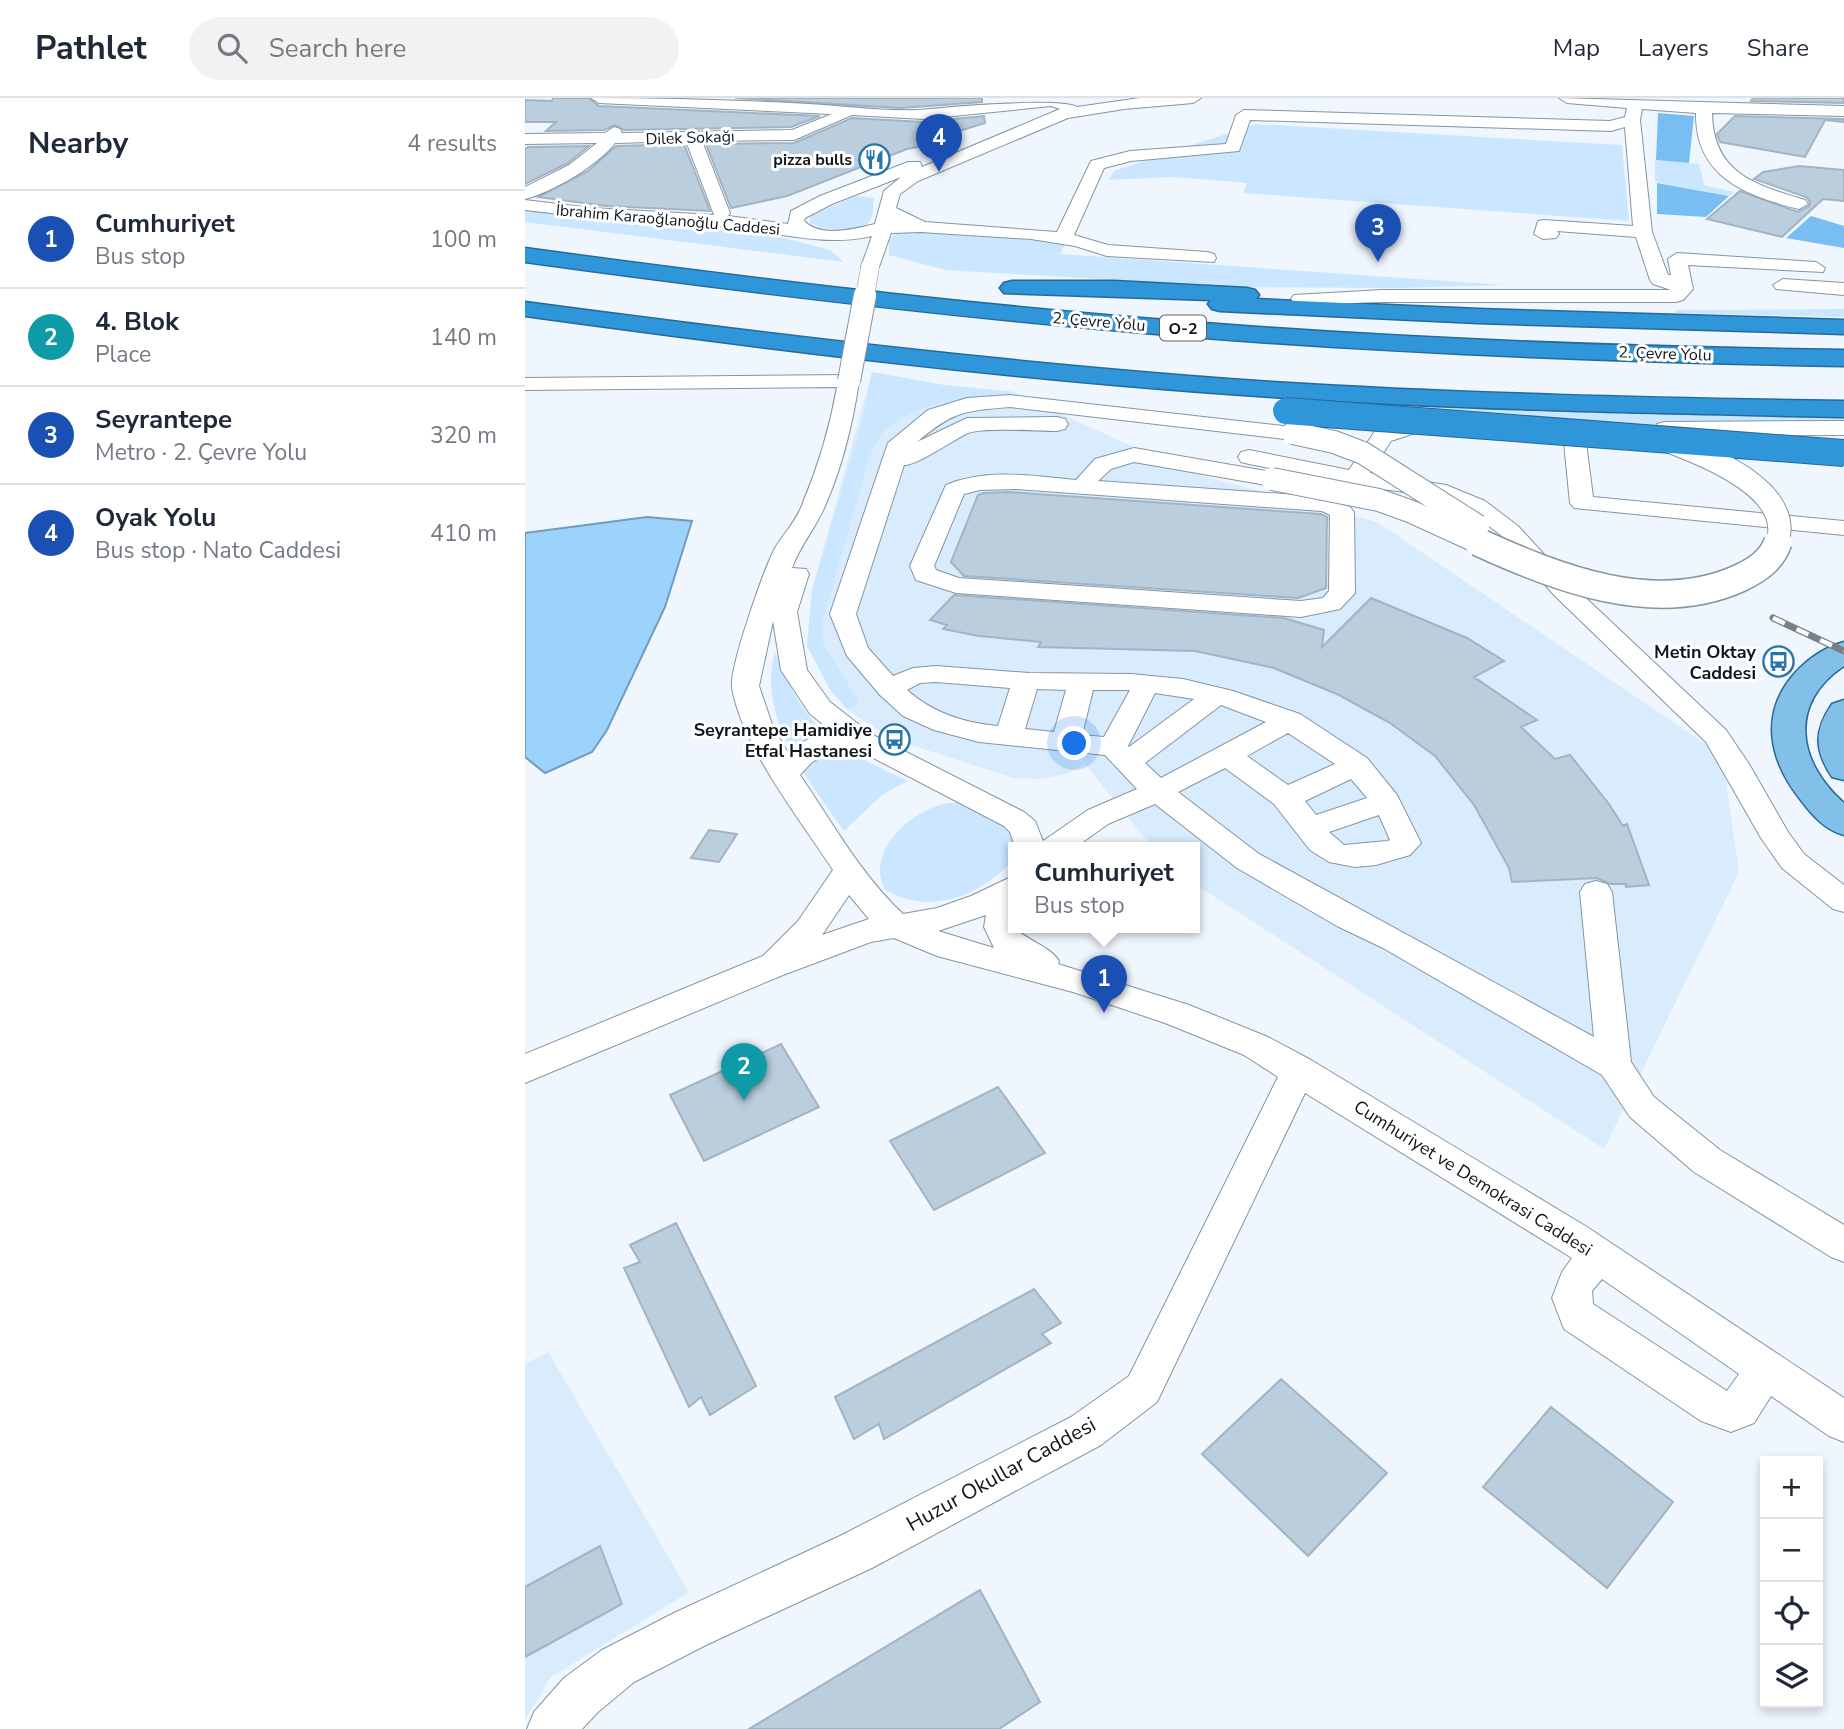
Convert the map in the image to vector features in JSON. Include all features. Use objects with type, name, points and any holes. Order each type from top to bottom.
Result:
[{"type":"highway","name":"2. Çevre Yolu","points":[[525,254],[803,293],[1092,321],[1427,343],[1844,358]]},
{"type":"highway","points":[[847,271],[895,276]]},
{"type":"highway","points":[[985,286],[1579,333],[1844,346]]},
{"type":"highway","points":[[1012,288],[1114,288],[1301,299],[1435,303],[1844,304]]},
{"type":"highway","points":[[650,296],[711,304]]},
{"type":"highway","points":[[1264,307],[1844,327]]},
{"type":"highway","points":[[525,309],[789,343],[1191,384],[1530,403],[1844,409]]},
{"type":"highway","name":"2. Çevre Yolu","points":[[775,312],[921,328],[1329,361],[1735,380]]},
{"type":"highway","points":[[789,343],[865,360],[1290,422],[1663,439],[1844,453]]},
{"type":"highway","points":[[983,364],[1251,380],[1389,385],[1844,393]]},
{"type":"main road","points":[[1844,652],[1826,661],[1796,692],[1789,709],[1786,732],[1801,778],[1822,805],[1844,823]]},
{"type":"main road","points":[[1844,711],[1837,722],[1833,741],[1844,769]]},
{"type":"street","points":[[599,98],[742,102],[851,112],[955,105],[977,110],[1017,101],[1097,98]]},
{"type":"street","points":[[977,110],[997,98]]},
{"type":"street","points":[[1028,842],[1024,828],[1014,819],[861,740],[820,708],[794,670],[784,612],[811,530],[813,509],[842,421],[870,267],[879,245],[893,191],[912,177],[1064,114],[1125,104],[1193,98]]},
{"type":"street","points":[[1570,98],[1633,112],[1777,104],[1802,110],[1844,111]]},
{"type":"street","points":[[1046,99],[1069,107],[1064,114]]},
{"type":"street","points":[[525,194],[578,167],[611,140],[612,134],[654,101]]},
{"type":"street","points":[[870,267],[868,260],[856,248],[844,242],[811,234],[795,222],[797,215],[805,209],[1009,125],[1020,118],[1022,113],[1017,101]]},
{"type":"street","points":[[1696,110],[1815,127],[1802,110]]},
{"type":"street","points":[[1696,110],[1715,160],[1723,171],[1749,187],[1799,204]]},
{"type":"street","name":"Dilek Sokağı","points":[[525,139],[611,140],[794,135],[851,112]]},
{"type":"street","points":[[1633,112],[1643,232],[1660,280],[1844,289]]},
{"type":"street","points":[[1063,239],[1097,166],[1130,156],[1233,148],[1244,115],[1611,126],[1633,112]]},
{"type":"street","points":[[692,137],[721,213]]},
{"type":"street","name":"İbrahim Karaoğlanoğlu Caddesi","points":[[525,205],[591,213],[733,222],[811,234]]},
{"type":"street","points":[[811,234],[852,235],[884,219],[921,227],[1063,239],[1107,250],[1207,258]]},
{"type":"street","points":[[1549,234],[1543,234],[1544,225],[1643,232]]},
{"type":"street","points":[[1301,299],[1382,296],[1676,296],[1683,289],[1677,281],[1677,259],[1816,268]]},
{"type":"street","points":[[525,384],[849,381]]},
{"type":"street","points":[[1572,581],[1528,559],[1363,453],[1290,422],[1010,401],[967,404],[936,415],[896,448],[891,474],[843,614],[856,650],[890,689],[913,710],[944,724],[979,733],[1066,741],[1120,754],[1158,791],[1248,861],[1614,1065],[1642,1107],[1707,1161],[1844,1245]]},
{"type":"street","points":[[1342,512],[1327,504],[1270,498],[984,482],[954,490],[922,566],[925,575],[956,585],[1301,609],[1331,604],[1342,593],[1342,512],[1351,483],[1383,436],[1424,420],[1680,430],[1844,428]]},
{"type":"street","points":[[891,474],[920,449],[967,425],[1049,424],[1111,429],[1355,478],[1438,490],[1477,506],[1503,524],[1563,590],[1716,736],[1776,838],[1793,860],[1809,876],[1844,901]]},
{"type":"street","points":[[1082,486],[1095,468],[1113,458],[1134,454],[1272,479],[1379,500],[1539,571],[1572,581],[1625,591],[1683,592],[1714,588],[1748,574],[1771,558],[1779,544],[1781,530],[1775,510],[1758,489],[1728,467],[1663,439]]},
{"type":"street","points":[[1575,443],[1582,503],[1844,528]]},
{"type":"street","points":[[813,509],[786,550],[760,620],[745,686],[759,727],[785,774],[863,892],[896,926]]},
{"type":"street","points":[[890,689],[914,676],[930,673],[1026,681],[1147,683],[1217,695],[1290,720],[1357,765],[1387,802],[1400,824],[1406,843],[1400,849],[1356,858],[1338,856],[1326,850],[1285,797],[1227,755]]},
{"type":"street","points":[[944,724],[960,677]]},
{"type":"street","points":[[1009,737],[1026,681]]},
{"type":"street","points":[[1066,741],[1081,682]]},
{"type":"street","points":[[1120,754],[1147,683]]},
{"type":"street","points":[[1120,754],[1217,695]]},
{"type":"street","points":[[1062,842],[1098,817],[1158,791],[1290,720]]},
{"type":"street","points":[[785,774],[797,759],[814,747],[832,740],[861,740]]},
{"type":"street","points":[[1285,797],[1357,765]]},
{"type":"street","points":[[1310,828],[1387,802]]},
{"type":"street","points":[[771,966],[809,929],[849,870]]},
{"type":"street","points":[[525,1069],[771,966],[867,931],[940,919],[1008,891]]},
{"type":"street","points":[[1596,892],[1614,1065]]},
{"type":"street","name":"Cumhuriyet ve Demokrasi Caddesi","points":[[1008,900],[999,919],[1003,938],[1012,947],[1053,965],[1077,981]]},
{"type":"street","name":"Cumhuriyet ve Demokrasi Caddesi","points":[[896,926],[948,948],[1077,981],[1188,1018],[1256,1046],[1597,1255],[1844,1422]]},
{"type":"street","name":"Huzur Okullar Caddesi","points":[[551,1729],[581,1695],[618,1666],[690,1629],[856,1552],[1074,1437],[1143,1389],[1299,1070]]},
{"type":"street","points":[[1597,1255],[1570,1293],[1571,1304],[1578,1316],[1716,1407],[1731,1412],[1739,1409],[1766,1369]]},
{"type":"shaded area","points":[[1658,113],[1694,116],[1689,163],[1656,160]]},
{"type":"shaded area","points":[[1256,124],[1622,145],[1629,221],[1243,193],[1247,183],[1173,177],[1109,180],[1114,171]]},
{"type":"shaded area","points":[[1655,160],[1699,164],[1704,185],[1734,192],[1730,196],[1655,182]]},
{"type":"shaded area","points":[[1657,183],[1729,196],[1706,217],[1657,214]]},
{"type":"shaded area","points":[[856,196],[874,198],[871,219],[865,225],[841,230],[810,223],[810,216]]},
{"type":"shaded area","points":[[525,210],[777,236],[830,250],[844,262],[525,222]]},
{"type":"shaded area","points":[[1811,216],[1844,226],[1844,248],[1786,238]]},
{"type":"shaded area","points":[[899,230],[1066,242],[1060,254],[1504,285],[1395,288],[1238,287],[946,270],[889,255],[889,240]]},
{"type":"shaded area","points":[[1844,309],[1844,317],[1676,313],[1675,310]]},
{"type":"shaded area","points":[[872,372],[944,385],[1014,392],[1188,472],[1377,522],[1722,755],[1739,872],[1604,1149],[1200,887],[1200,842],[1148,842],[1085,764],[1066,774],[1040,779],[1014,778],[908,744],[876,729],[847,709],[831,691],[807,646],[812,590]]},
{"type":"shaded area","points":[[872,372],[944,385],[1014,392],[961,399],[923,409],[891,425],[876,443],[870,455],[822,623],[824,645],[859,702],[847,709],[831,691],[807,646],[812,590],[862,422]]},
{"type":"shaded area","points":[[1437,406],[1844,418],[1844,421],[1650,424],[1422,411]]},
{"type":"shaded area","points":[[647,517],[692,521],[665,607],[607,730],[592,752],[545,773],[525,757],[525,533]]},
{"type":"shaded area","points":[[775,652],[799,701],[825,733],[860,757],[908,781],[883,794],[844,831],[802,770],[779,724],[771,676]]},
{"type":"shaded area","points":[[965,801],[1003,813],[1018,842],[1008,842],[1008,865],[985,884],[953,898],[919,901],[902,898],[885,890],[880,865],[890,841],[909,821],[944,804]]},
{"type":"shaded area","points":[[548,1352],[689,1592],[550,1678],[525,1720],[525,1364]]},
{"type":"building","points":[[553,98],[589,98],[599,106],[820,116],[791,127],[624,130],[615,125],[604,130],[546,131],[556,122],[525,122],[525,100],[552,101]]},
{"type":"building","points":[[735,98],[982,98],[982,102],[901,108]]},
{"type":"building","points":[[1753,98],[1844,98],[1844,103],[1751,101]]},
{"type":"building","points":[[984,116],[985,123],[946,135],[949,141],[907,149],[787,196],[731,208],[706,144],[794,143],[852,118],[924,122]]},
{"type":"building","points":[[1735,116],[1844,119],[1844,122],[1825,120],[1805,157],[1720,142],[1717,134]]},
{"type":"building","points":[[684,144],[710,211],[606,206],[538,197],[588,171],[616,146]]},
{"type":"building","points":[[589,146],[568,163],[525,184],[525,149],[528,147]]},
{"type":"building","points":[[1799,166],[1844,170],[1844,201],[1823,199],[1782,237],[1707,219],[1740,191],[1798,212],[1809,206],[1810,202],[1806,197],[1754,179],[1763,172]]},
{"type":"building","points":[[1008,492],[1321,514],[1327,517],[1326,588],[1298,598],[964,576],[951,562],[978,495]]},
{"type":"building","points":[[954,595],[1284,618],[1324,630],[1322,647],[1371,598],[1467,638],[1504,661],[1474,677],[1537,720],[1521,727],[1555,759],[1570,755],[1623,826],[1627,824],[1649,885],[1626,887],[1626,884],[1610,884],[1597,878],[1512,882],[1509,868],[1474,805],[1435,756],[1390,723],[1339,695],[1274,668],[1195,651],[1038,647],[1041,642],[979,636],[943,629],[947,625],[930,620]]},
{"type":"building","points":[[709,830],[737,834],[719,862],[691,858]]},
{"type":"building","points":[[781,1044],[819,1107],[704,1161],[670,1095]]},
{"type":"building","points":[[998,1087],[1045,1153],[934,1210],[890,1141]]},
{"type":"building","points":[[676,1223],[756,1386],[710,1415],[701,1397],[689,1407],[624,1268],[640,1262],[630,1245]]},
{"type":"building","points":[[1034,1289],[1061,1323],[1042,1334],[1051,1343],[884,1439],[879,1424],[854,1439],[835,1397]]},
{"type":"building","points":[[1281,1379],[1387,1473],[1308,1556],[1202,1454]]},
{"type":"building","points":[[1551,1407],[1673,1502],[1607,1588],[1483,1487]]},
{"type":"building","points":[[600,1546],[622,1604],[525,1657],[525,1587]]},
{"type":"building","points":[[980,1590],[1040,1702],[999,1729],[749,1729]]},
{"type":"railway","points":[[1773,618],[1844,651]]},
{"type":"place","name":"pizza bulls","points":[[875,159]]},
{"type":"place","name":"Oyak Yolu","points":[[939,172]]},
{"type":"place","name":"Seyrantepe","points":[[1378,262]]},
{"type":"place","name":"Metin Oktay Caddesi","points":[[1779,662]]},
{"type":"place","name":"Seyrantepe Hamidiye Etfal Hastanesi","points":[[895,740]]},
{"type":"place","name":"Cumhuriyet","points":[[1104,1013]]},
{"type":"place","name":"4. Blok","points":[[744,1101]]}]
